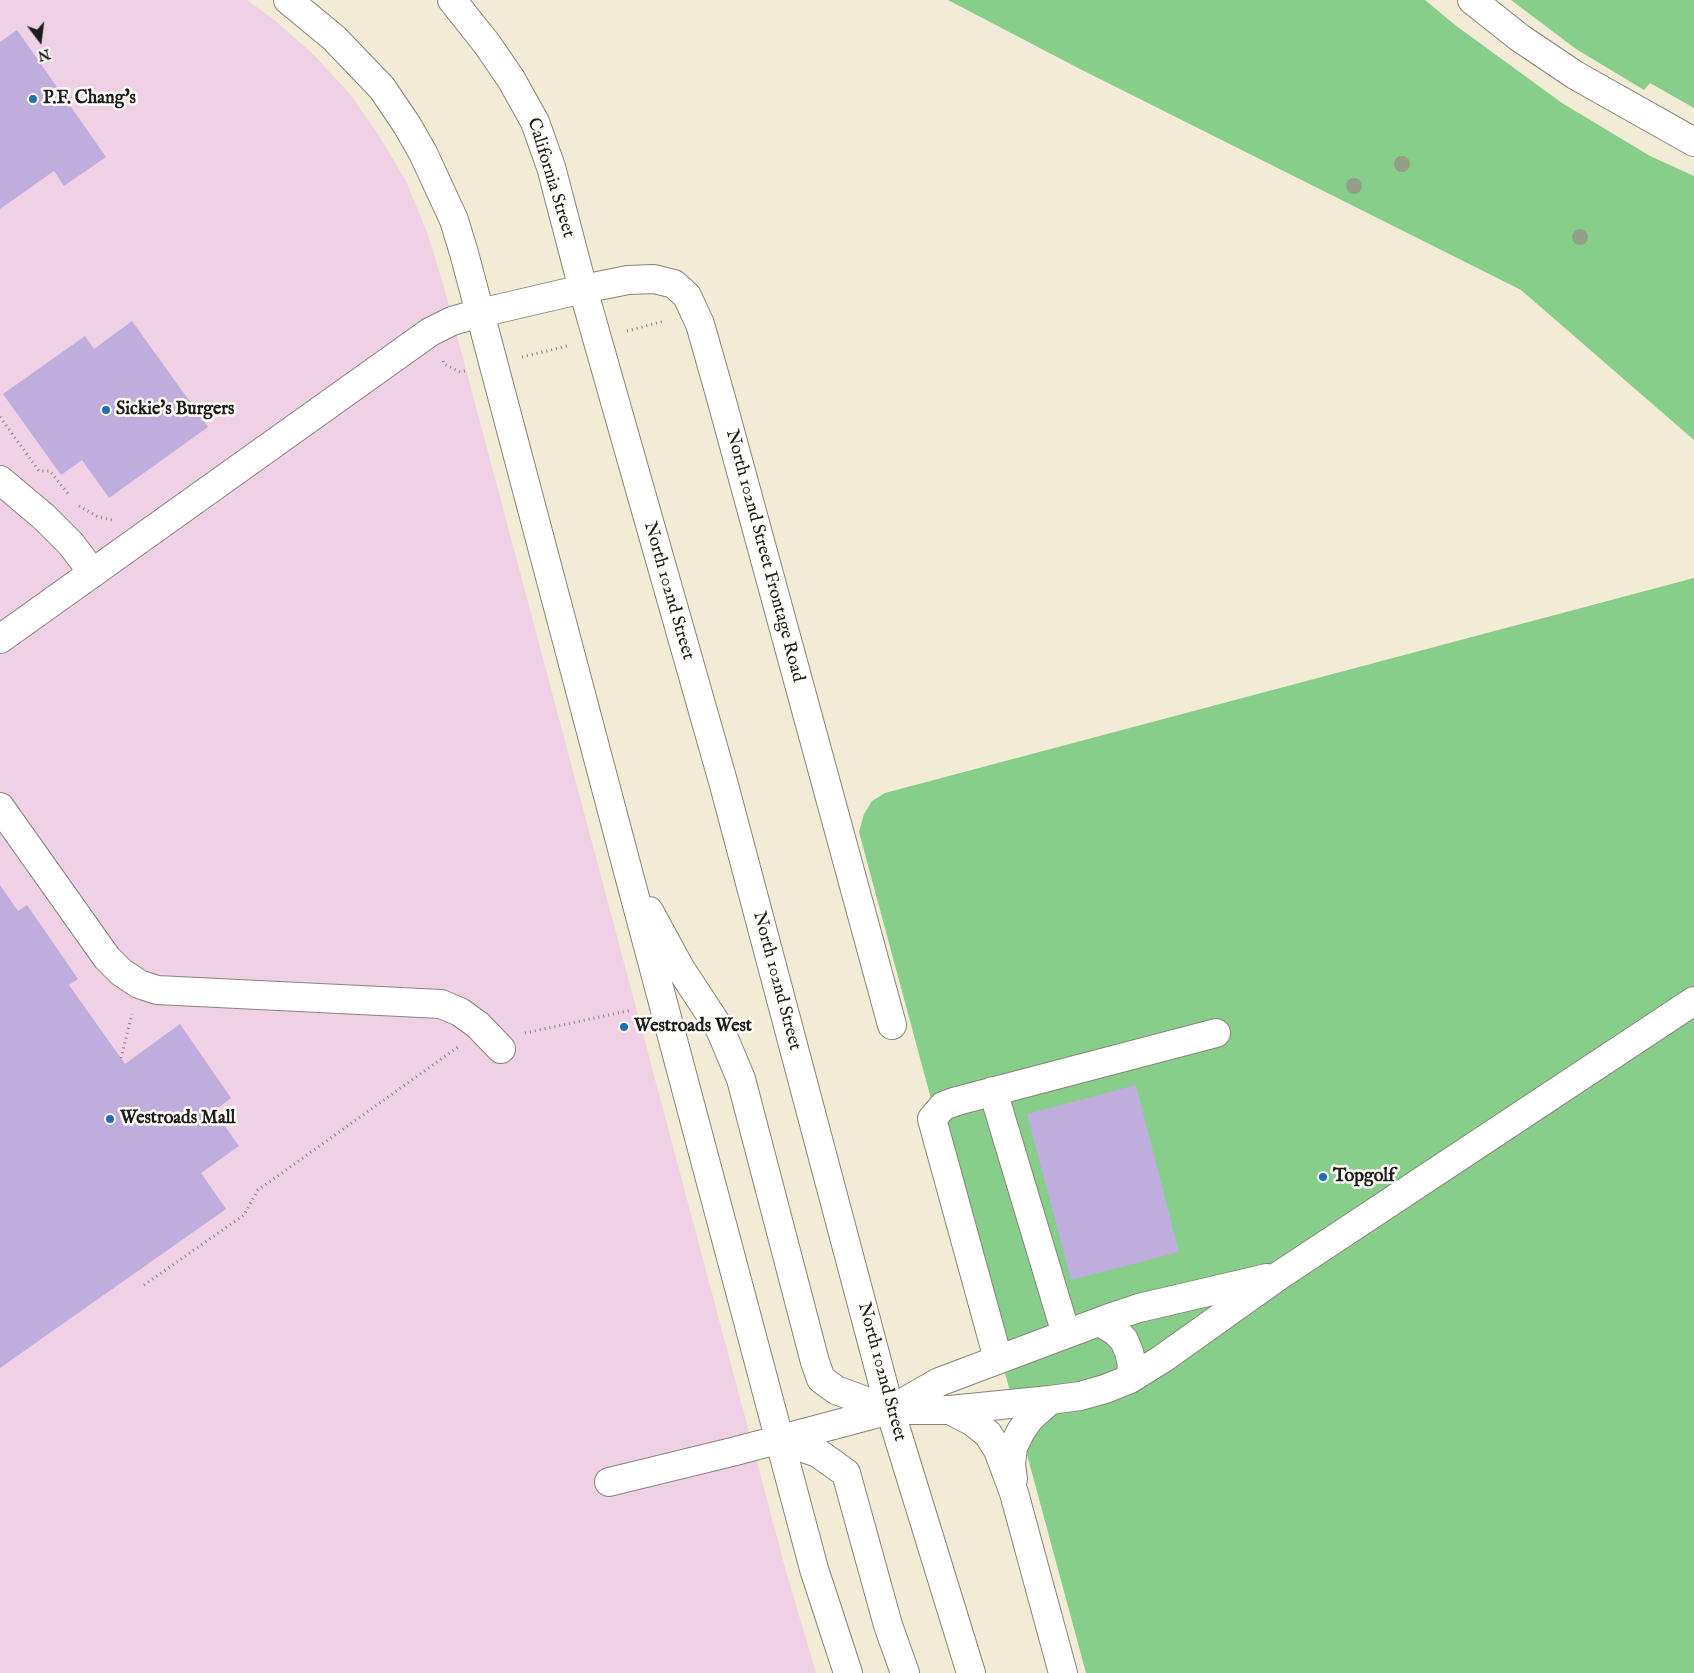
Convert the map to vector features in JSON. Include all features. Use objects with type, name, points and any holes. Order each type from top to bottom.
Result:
[{"type":"main road","points":[[288,0],[334,38],[382,88],[423,152],[446,200],[464,253],[814,1569],[843,1665]]},
{"type":"main road","name":"California Street","points":[[452,0],[487,44],[511,79],[532,115],[550,167],[583,288]]},
{"type":"main road","points":[[1472,0],[1520,38],[1575,75],[1694,142]]},
{"type":"main road","name":"North 102nd Street Frontage Road","points":[[0,639],[430,332],[452,321],[583,288],[628,280],[654,279],[674,284],[687,296],[700,324],[892,1025]]},
{"type":"main road","name":"North 102nd Street","points":[[583,288],[724,785],[890,1410],[971,1673]]},
{"type":"main road","points":[[0,480],[44,517],[71,544],[93,573]]},
{"type":"main road","points":[[0,807],[107,958],[121,972],[139,984],[157,990],[441,1004],[460,1012],[478,1025],[496,1044]]},
{"type":"main road","points":[[628,875],[680,968],[720,1029],[741,1079],[821,1379],[836,1390],[890,1410],[950,1410],[1050,1400],[1097,1391],[1130,1379],[1162,1359],[1280,1275],[1694,1001]]},
{"type":"main road","points":[[998,1359],[932,1119],[943,1106],[1216,1034]]},
{"type":"main road","points":[[993,1092],[1066,1334]]},
{"type":"main road","points":[[610,1482],[780,1440],[890,1410],[939,1382],[1139,1308],[1280,1275]]},
{"type":"main road","points":[[1100,1322],[1116,1332],[1124,1340],[1132,1365],[1130,1379]]},
{"type":"main road","points":[[1014,1493],[1011,1464],[1013,1448],[1021,1431],[1050,1400]]},
{"type":"main road","points":[[950,1410],[973,1422],[988,1434],[998,1450],[1014,1493],[1063,1673]]},
{"type":"main road","points":[[780,1440],[818,1453],[846,1473],[888,1625],[904,1673]]},
{"type":"path","points":[[630,330],[666,320]]},
{"type":"path","points":[[523,357],[560,348]]},
{"type":"path","points":[[0,417],[39,471],[50,471],[75,503],[98,517],[118,521]]},
{"type":"path","points":[[121,1058],[133,1009]]},
{"type":"path","points":[[144,1285],[244,1215],[258,1190],[460,1045],[496,1044],[632,1010]]},
{"type":"shaded area","points":[[0,0],[247,0],[273,19],[314,55],[350,94],[378,134],[406,181],[428,235],[444,287],[786,1571],[816,1673],[0,1673]]},
{"type":"green space","points":[[948,0],[1425,0],[1455,25],[1562,103],[1650,156],[1694,176],[1694,440],[1521,290],[1080,69]]},
{"type":"green space","points":[[1511,0],[1694,0],[1694,108],[1650,83],[1644,90],[1576,49]]},
{"type":"green space","name":"Topgolf","points":[[1694,578],[1694,1673],[1086,1673],[859,832],[864,814],[872,801],[885,793]]},
{"type":"building","name":"P.F. Chang's","points":[[17,30],[106,157],[64,186],[54,171],[0,209],[0,42]]},
{"type":"building","name":"Sickie's Burgers","points":[[132,321],[208,427],[109,498],[82,460],[61,475],[3,394],[85,336],[94,349]]},
{"type":"building","name":"Westroads Mall","points":[[0,885],[18,911],[27,905],[78,979],[69,985],[125,1064],[180,1024],[231,1098],[214,1111],[239,1146],[201,1173],[226,1209],[0,1368]]},
{"type":"building","points":[[1136,1085],[1179,1252],[1071,1280],[1027,1114]]},
{"type":"place","name":"P.F. Chang's","points":[[33,99]]},
{"type":"place","name":"Sickie's Burgers","points":[[106,410]]},
{"type":"place","name":"Westroads West","points":[[624,1027]]},
{"type":"place","name":"Westroads Mall","points":[[110,1119]]},
{"type":"place","name":"Topgolf","points":[[1323,1177]]}]
